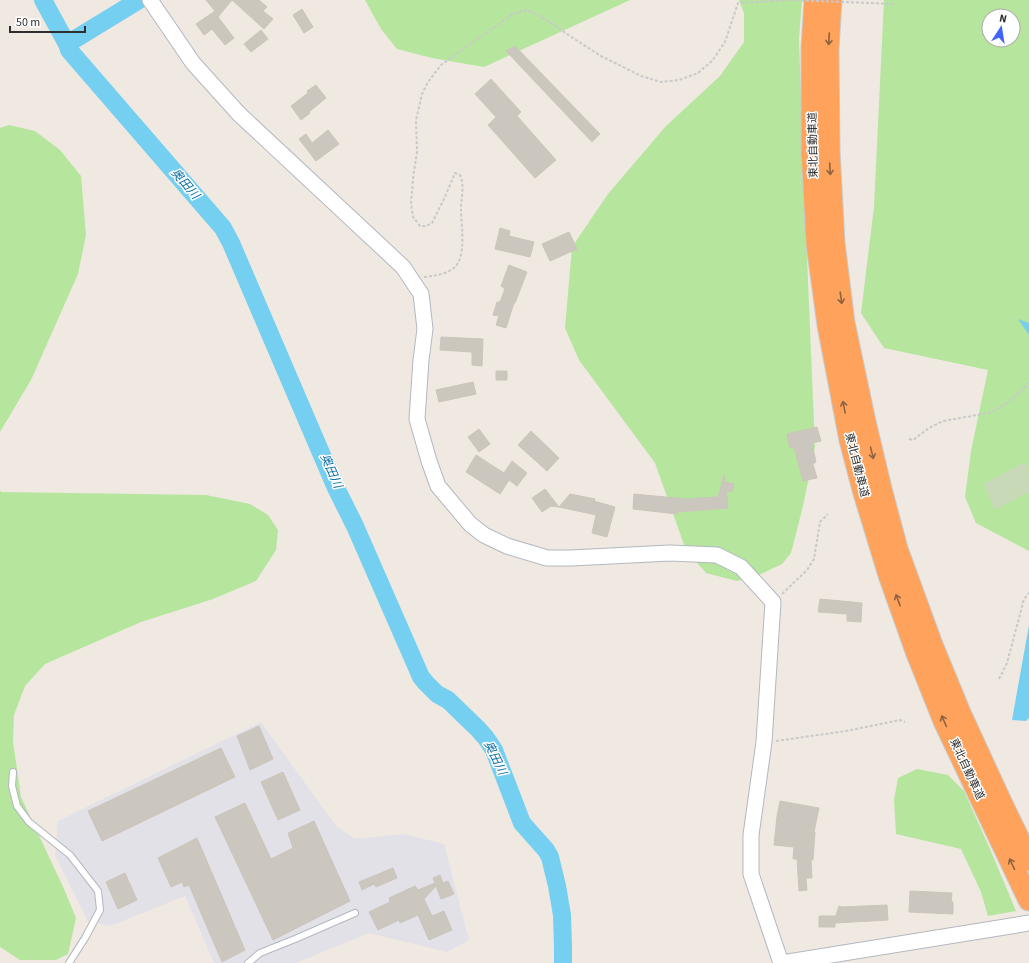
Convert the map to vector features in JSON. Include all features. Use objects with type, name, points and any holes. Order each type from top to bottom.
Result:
[{"type":"highway","name":"東北自動車道","points":[[815,0],[812,48],[812,151],[817,244],[828,325],[850,440],[889,576],[916,651],[944,721],[1029,899]]},
{"type":"highway","name":"東北自動車道","points":[[831,0],[828,49],[829,151],[834,243],[844,323],[865,422],[897,549],[929,638],[960,713],[1029,860]]},
{"type":"street","points":[[150,0],[193,62],[239,114],[403,267],[421,294],[425,329],[421,360],[417,419],[438,486],[470,524],[484,535],[507,546],[547,558],[670,553],[717,555],[741,567],[773,602],[764,742],[751,835],[751,874],[781,963],[1029,923]]},
{"type":"lane","points":[[13,772],[12,786],[18,806],[29,822],[70,855],[98,891],[100,910],[69,963]]},
{"type":"lane","points":[[248,963],[260,953],[355,913]]},
{"type":"path","points":[[411,279],[438,275],[452,270],[459,261],[462,251],[461,209],[463,180],[460,175],[455,173],[432,223],[426,226],[420,226],[413,217],[411,204],[417,152],[416,120],[422,94],[428,82],[440,65],[513,14],[527,10],[545,19],[601,56],[641,76],[661,82],[679,80],[698,73],[712,61],[725,42],[738,3],[791,0],[895,4]]},
{"type":"path","points":[[909,438],[914,440],[929,428],[943,420],[989,413],[1006,404],[1029,383]]},
{"type":"path","points":[[773,602],[807,570],[814,559],[820,522],[828,514]]},
{"type":"path","points":[[999,679],[1007,664],[1024,599],[1029,593]]},
{"type":"path","points":[[764,742],[846,731],[900,720],[905,722]]},
{"type":"shaded area","points":[[261,722],[336,826],[355,839],[404,834],[444,844],[469,940],[447,952],[369,933],[296,963],[214,963],[185,896],[110,926],[88,921],[55,855],[58,821]]},
{"type":"green space","points":[[365,0],[630,0],[484,67],[432,58],[397,49],[381,29]]},
{"type":"green space","points":[[739,0],[802,0],[799,39],[815,447],[803,506],[791,553],[782,564],[761,574],[737,581],[706,573],[686,550],[655,463],[579,360],[565,328],[572,247],[608,194],[666,126],[720,76],[744,42],[744,13]]},
{"type":"green space","points":[[884,0],[1029,0],[1029,551],[976,523],[965,497],[971,451],[988,370],[884,348],[861,313],[874,207]]},
{"type":"green space","points":[[9,125],[35,131],[60,150],[81,176],[86,235],[78,274],[31,380],[0,432],[0,128]]},
{"type":"green space","points":[[1025,462],[1029,473],[1029,492],[995,510],[983,484]]},
{"type":"green space","points":[[0,490],[1,492],[206,495],[250,504],[268,515],[278,530],[276,550],[256,581],[213,599],[141,622],[45,664],[25,686],[14,715],[13,742],[21,797],[76,918],[68,954],[56,960],[20,960],[0,947]]},
{"type":"green space","points":[[917,769],[948,775],[964,791],[1016,911],[988,916],[981,892],[961,849],[896,834],[894,800],[898,778]]},
{"type":"water","points":[[1018,319],[1029,323],[1029,335]]},
{"type":"water","points":[[1029,625],[1029,718],[1026,721],[1012,720]]},
{"type":"building","points":[[206,0],[232,0],[218,17],[234,38],[225,45],[212,29],[204,35],[196,24],[215,11]]},
{"type":"building","points":[[232,0],[259,0],[267,7],[263,11],[273,19],[264,29]]},
{"type":"building","points":[[302,9],[313,27],[304,33],[293,15]]},
{"type":"building","points":[[261,30],[268,39],[251,52],[244,44]]},
{"type":"building","points":[[515,46],[600,134],[592,142],[506,51]]},
{"type":"building","points":[[491,79],[521,112],[517,116],[556,160],[535,178],[488,125],[496,117],[475,94]]},
{"type":"building","points":[[316,85],[326,98],[301,120],[291,106]]},
{"type":"building","points":[[328,130],[339,144],[316,161],[299,139],[306,134],[312,143]]},
{"type":"building","points":[[500,228],[510,231],[509,236],[534,242],[530,257],[495,249]]},
{"type":"building","points":[[569,232],[577,249],[550,261],[542,244]]},
{"type":"building","points":[[509,265],[527,272],[514,303],[506,328],[496,325],[499,316],[493,315],[497,302],[500,302],[505,289],[501,286]]},
{"type":"building","points":[[441,337],[483,339],[482,366],[472,365],[472,352],[440,350]]},
{"type":"building","points":[[496,371],[507,371],[507,380],[496,380]]},
{"type":"building","points":[[473,382],[476,394],[439,402],[436,390]]},
{"type":"building","points":[[817,427],[821,441],[812,443],[816,462],[813,464],[817,478],[803,481],[794,447],[790,448],[787,434]]},
{"type":"building","points":[[479,429],[490,444],[479,452],[468,437]]},
{"type":"building","points":[[531,431],[559,458],[547,471],[518,445]]},
{"type":"building","points":[[476,455],[504,473],[512,461],[527,473],[517,486],[509,480],[500,494],[466,472]]},
{"type":"building","points":[[724,475],[725,482],[734,484],[732,492],[726,490],[728,508],[677,512],[677,514],[633,509],[634,494],[686,499],[718,497]]},
{"type":"building","points":[[545,489],[559,507],[551,506],[542,512],[532,498]]},
{"type":"building","points":[[570,494],[595,499],[594,501],[615,507],[607,537],[592,533],[596,515],[559,507]]},
{"type":"building","points":[[820,599],[862,603],[861,622],[847,621],[847,614],[818,612]]},
{"type":"building","points":[[259,726],[273,759],[250,770],[237,736]]},
{"type":"building","points":[[221,748],[235,777],[102,841],[88,811]]},
{"type":"building","points":[[283,772],[300,810],[278,820],[261,782]]},
{"type":"building","points":[[780,801],[819,808],[814,832],[813,860],[811,860],[812,878],[806,878],[807,890],[799,891],[797,859],[793,859],[794,847],[774,845]]},
{"type":"building","points":[[245,803],[271,859],[293,848],[288,833],[314,821],[350,901],[273,940],[215,817]]},
{"type":"building","points":[[197,838],[245,950],[222,962],[189,885],[184,887],[182,882],[171,887],[158,858]]},
{"type":"building","points":[[393,868],[397,878],[376,887],[374,884],[362,890],[359,882]]},
{"type":"building","points":[[125,873],[137,900],[118,909],[106,882]]},
{"type":"building","points":[[440,875],[443,883],[448,881],[454,894],[441,899],[436,886],[424,899],[432,916],[444,911],[452,930],[429,940],[418,915],[400,923],[399,920],[378,930],[369,912],[390,902],[389,898],[415,886],[418,890],[435,883],[433,878]]},
{"type":"building","points":[[910,891],[952,893],[951,902],[953,902],[953,914],[909,912]]},
{"type":"building","points":[[887,905],[888,920],[835,923],[835,927],[819,927],[819,916],[835,916],[835,918],[839,906]]},
{"type":"waterway","name":"奥田川","points":[[43,0],[69,50],[223,228],[231,243],[336,488],[355,526],[421,677],[437,694],[448,700],[486,738],[494,750],[522,823],[546,850],[550,857],[562,915],[563,963]]},
{"type":"waterway","points":[[67,44],[139,0]]}]
